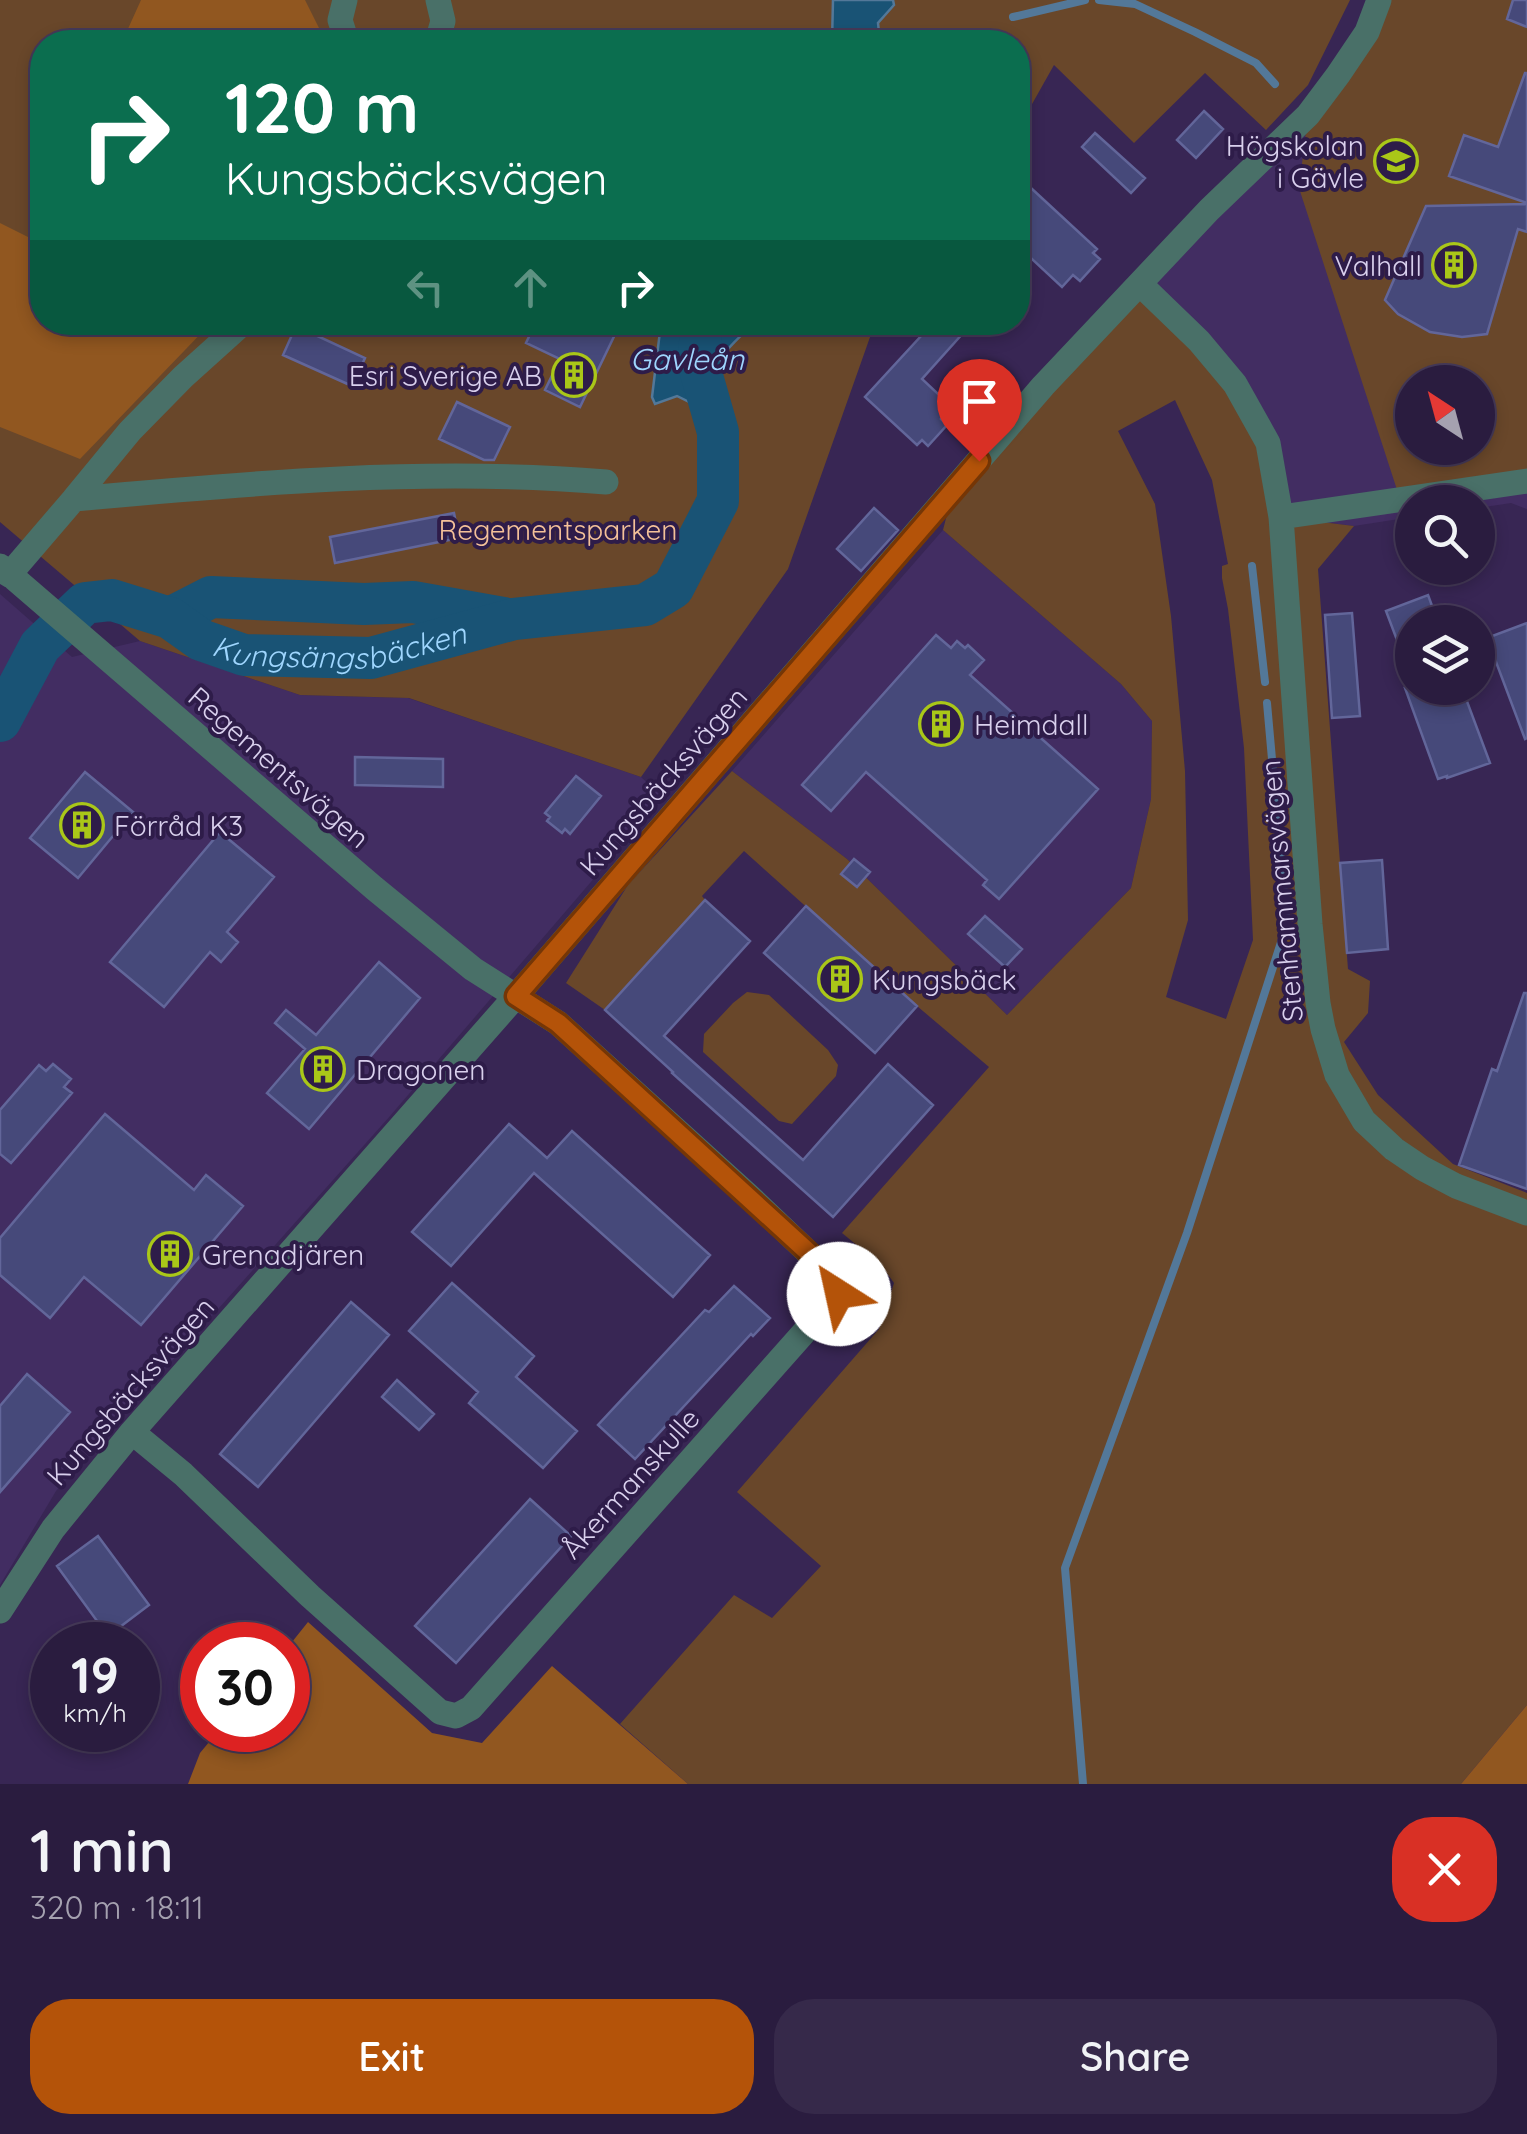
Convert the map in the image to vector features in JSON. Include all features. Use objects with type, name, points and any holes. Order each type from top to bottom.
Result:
[{"type":"street","points":[[343,30],[340,20],[345,0]]},
{"type":"street","points":[[438,0],[443,21],[440,30]]},
{"type":"street","name":"Kungsbäcksvägen","points":[[0,1612],[52,1529],[132,1432],[1044,386],[1210,210],[1308,115],[1367,32],[1380,0]]},
{"type":"street","name":"Stenhammarsvägen","points":[[1140,284],[1199,341],[1236,384],[1268,443],[1281,518],[1312,944],[1320,1016],[1337,1075],[1364,1121],[1394,1149],[1456,1186],[1527,1213]]},
{"type":"street","name":"Regementsvägen","points":[[230,335],[130,431],[74,499],[5,571],[374,888],[472,969],[516,996]]},
{"type":"street","points":[[74,499],[366,479],[532,476],[606,482]]},
{"type":"street","points":[[1281,518],[1527,481]]},
{"type":"street","name":"Åkermanskulle","points":[[132,1432],[183,1474],[426,1700],[440,1712],[456,1716],[471,1708],[839,1294],[839,1282],[832,1274],[750,1197],[558,1023],[516,996]]},
{"type":"shaded area","points":[[141,0],[305,0],[320,30],[127,30]]},
{"type":"shaded area","name":"Högskolan i Gävle","points":[[1527,0],[1527,509],[1511,503],[1495,505],[1495,485],[1395,485],[1395,520],[1354,526],[1281,517],[1140,284],[1389,38]]},
{"type":"shaded area","points":[[0,223],[30,238],[30,335],[199,335],[80,459],[0,427]]},
{"type":"shaded area","points":[[943,530],[1121,684],[1152,721],[1151,799],[1131,888],[1007,1015],[847,859],[732,771]]},
{"type":"shaded area","points":[[0,594],[72,657],[140,641],[300,695],[408,698],[641,777],[663,798],[390,1116],[56,1491],[0,1585]]},
{"type":"shaded area","points":[[310,1624],[432,1733],[482,1743],[552,1666],[688,1784],[188,1784],[200,1753],[310,1752]]},
{"type":"shaded area","points":[[1527,1705],[1527,1784],[1461,1784]]},
{"type":"green space","name":"Regementsparken","points":[[0,0],[1350,0],[1308,85],[1266,130],[1205,73],[1134,143],[1054,65],[1030,108],[1030,30],[30,30],[30,335],[871,335],[788,569],[641,777],[409,698],[300,695],[140,641],[0,522]]},
{"type":"green space","points":[[1379,0],[1527,0],[1527,481],[1495,486],[1395,485],[1299,188],[1308,115]]},
{"type":"green space","points":[[1140,284],[1236,384],[1281,517],[1354,526],[1318,569],[1348,969],[1370,981],[1368,1013],[1344,1042],[1378,1095],[1453,1164],[1527,1193],[1527,1705],[1461,1784],[688,1784],[620,1724],[734,1595],[772,1618],[821,1566],[737,1492],[879,1329],[894,1283],[881,1265],[842,1233],[989,1067],[744,851],[605,1010],[566,983],[628,885],[732,771],[847,859],[1007,1015],[1131,888],[1151,799],[1152,721],[1121,684],[943,530],[953,491]],"holes":[[[1175,400],[1212,480],[1228,564],[1222,566],[1222,578],[1244,748],[1253,940],[1226,1019],[1166,997],[1188,920],[1185,771],[1171,616],[1155,504],[1118,431]]]},
{"type":"green space","points":[[747,992],[769,995],[828,1050],[838,1065],[836,1076],[792,1124],[779,1121],[703,1052],[704,1034]]},
{"type":"water","points":[[833,0],[893,0],[894,5],[878,23],[879,30],[832,30]]},
{"type":"water","name":"Gavleån","points":[[660,335],[742,335],[725,353],[717,372],[719,392],[735,431],[708,433],[689,402],[677,396],[655,404],[652,397]]},
{"type":"building","points":[[1513,0],[1527,0],[1527,27],[1507,19]]},
{"type":"building","points":[[1525,73],[1527,203],[1449,176],[1464,135],[1498,147]]},
{"type":"building","points":[[1204,111],[1223,129],[1196,158],[1177,140]]},
{"type":"building","points":[[1095,133],[1145,178],[1131,193],[1082,147]]},
{"type":"building","points":[[1030,187],[1097,249],[1093,253],[1100,259],[1080,281],[1073,275],[1062,287],[1030,257]]},
{"type":"building","name":"Valhall","points":[[1527,204],[1527,232],[1518,229],[1487,334],[1462,337],[1430,332],[1398,314],[1385,300],[1426,206]]},
{"type":"building","points":[[292,335],[315,335],[365,358],[352,386],[283,355]]},
{"type":"building","name":"Esri Sverige AB","points":[[530,335],[615,335],[580,407],[545,390],[560,359],[526,343]]},
{"type":"building","points":[[961,335],[922,379],[952,407],[941,419],[947,425],[928,446],[922,440],[917,445],[865,397],[921,336]]},
{"type":"building","points":[[457,402],[510,427],[494,460],[484,460],[439,439]]},
{"type":"building","points":[[874,508],[898,530],[861,571],[837,549]]},
{"type":"building","points":[[454,513],[459,538],[335,563],[330,537]]},
{"type":"building","points":[[1428,595],[1432,605],[1402,605]]},
{"type":"building","points":[[1395,608],[1395,635],[1386,611]]},
{"type":"building","points":[[1352,613],[1360,716],[1332,718],[1325,615]]},
{"type":"building","points":[[1527,623],[1525,739],[1495,659],[1495,635]]},
{"type":"building","name":"Heimdall","points":[[936,635],[951,648],[957,641],[965,648],[968,645],[984,660],[970,675],[1098,789],[999,899],[983,885],[987,880],[866,772],[831,811],[802,785]]},
{"type":"building","points":[[1411,705],[1468,705],[1490,763],[1438,779]]},
{"type":"building","points":[[355,757],[443,759],[443,787],[355,785]]},
{"type":"building","name":"Förråd K3","points":[[85,772],[133,812],[78,878],[30,838]]},
{"type":"building","points":[[576,776],[601,796],[570,834],[565,829],[562,833],[547,821],[550,817],[545,813]]},
{"type":"building","points":[[220,832],[274,877],[227,932],[238,942],[221,962],[210,952],[164,1007],[110,962]]},
{"type":"building","points":[[854,859],[870,872],[857,887],[841,874]]},
{"type":"building","points":[[1382,860],[1388,949],[1347,953],[1340,863]]},
{"type":"building","points":[[705,900],[750,941],[664,1036],[803,1160],[888,1064],[933,1105],[833,1217],[605,1010]]},
{"type":"building","name":"Kungsbäck","points":[[806,906],[917,1006],[875,1053],[764,953]]},
{"type":"building","points":[[985,916],[1022,949],[1005,967],[968,934]]},
{"type":"building","name":"Dragonen","points":[[379,962],[420,998],[309,1129],[267,1093],[305,1049],[275,1023],[286,1010],[316,1035]]},
{"type":"building","points":[[1524,993],[1527,1189],[1459,1165],[1492,1069],[1497,1071]]},
{"type":"building","points":[[53,1064],[71,1079],[64,1087],[72,1093],[11,1163],[0,1154],[0,1110],[39,1065],[46,1071]]},
{"type":"building","points":[[105,1114],[194,1190],[206,1175],[243,1206],[141,1325],[84,1277],[50,1318],[0,1275],[0,1238]]},
{"type":"building","points":[[509,1124],[547,1158],[572,1131],[710,1255],[673,1297],[534,1173],[451,1266],[412,1232]]},
{"type":"building","points":[[452,1283],[534,1356],[516,1377],[577,1431],[543,1468],[469,1403],[478,1392],[409,1331]]},
{"type":"building","points":[[734,1286],[770,1318],[635,1459],[598,1425],[705,1310],[709,1312]]},
{"type":"building","points":[[351,1302],[389,1335],[258,1487],[220,1454]]},
{"type":"building","points":[[27,1374],[70,1412],[0,1492],[0,1406]]},
{"type":"building","points":[[397,1380],[434,1414],[419,1430],[382,1397]]},
{"type":"building","points":[[530,1499],[571,1536],[456,1663],[415,1626]]},
{"type":"building","points":[[98,1536],[149,1605],[127,1622],[98,1622],[57,1566]]},
{"type":"waterway","points":[[1013,17],[1085,0]]},
{"type":"waterway","points":[[1099,0],[1135,4],[1195,32],[1256,63],[1275,84]]},
{"type":"waterway","name":"Kungsängsbäcken","points":[[0,721],[40,646],[85,603],[112,600],[170,618],[201,640],[244,655],[371,658],[514,619],[645,605],[673,588],[718,501],[718,432],[698,362],[701,335]]},
{"type":"waterway","points":[[1252,566],[1265,682]]},
{"type":"waterway","name":"Kungsängsbäcken","points":[[170,618],[211,597],[364,604],[413,602],[503,618]]},
{"type":"waterway","points":[[1267,703],[1286,916]]},
{"type":"waterway","points":[[1083,1784],[1065,1568],[1187,1233],[1285,930]]},
{"type":"place","name":"Högskolan i Gävle","points":[[1396,161]]},
{"type":"place","name":"Valhall","points":[[1454,265]]},
{"type":"place","name":"Esri Sverige AB","points":[[574,375]]},
{"type":"place","name":"Heimdall","points":[[941,724]]},
{"type":"place","name":"Förråd K3","points":[[82,825]]},
{"type":"place","name":"Kungsbäck","points":[[840,979]]},
{"type":"place","name":"Dragonen","points":[[323,1069]]},
{"type":"place","name":"Grenadjären","points":[[170,1254]]},
{"type":"route","points":[[839,1294],[839,1282],[832,1274],[750,1197],[558,1023],[516,996],[979,461]]}]
